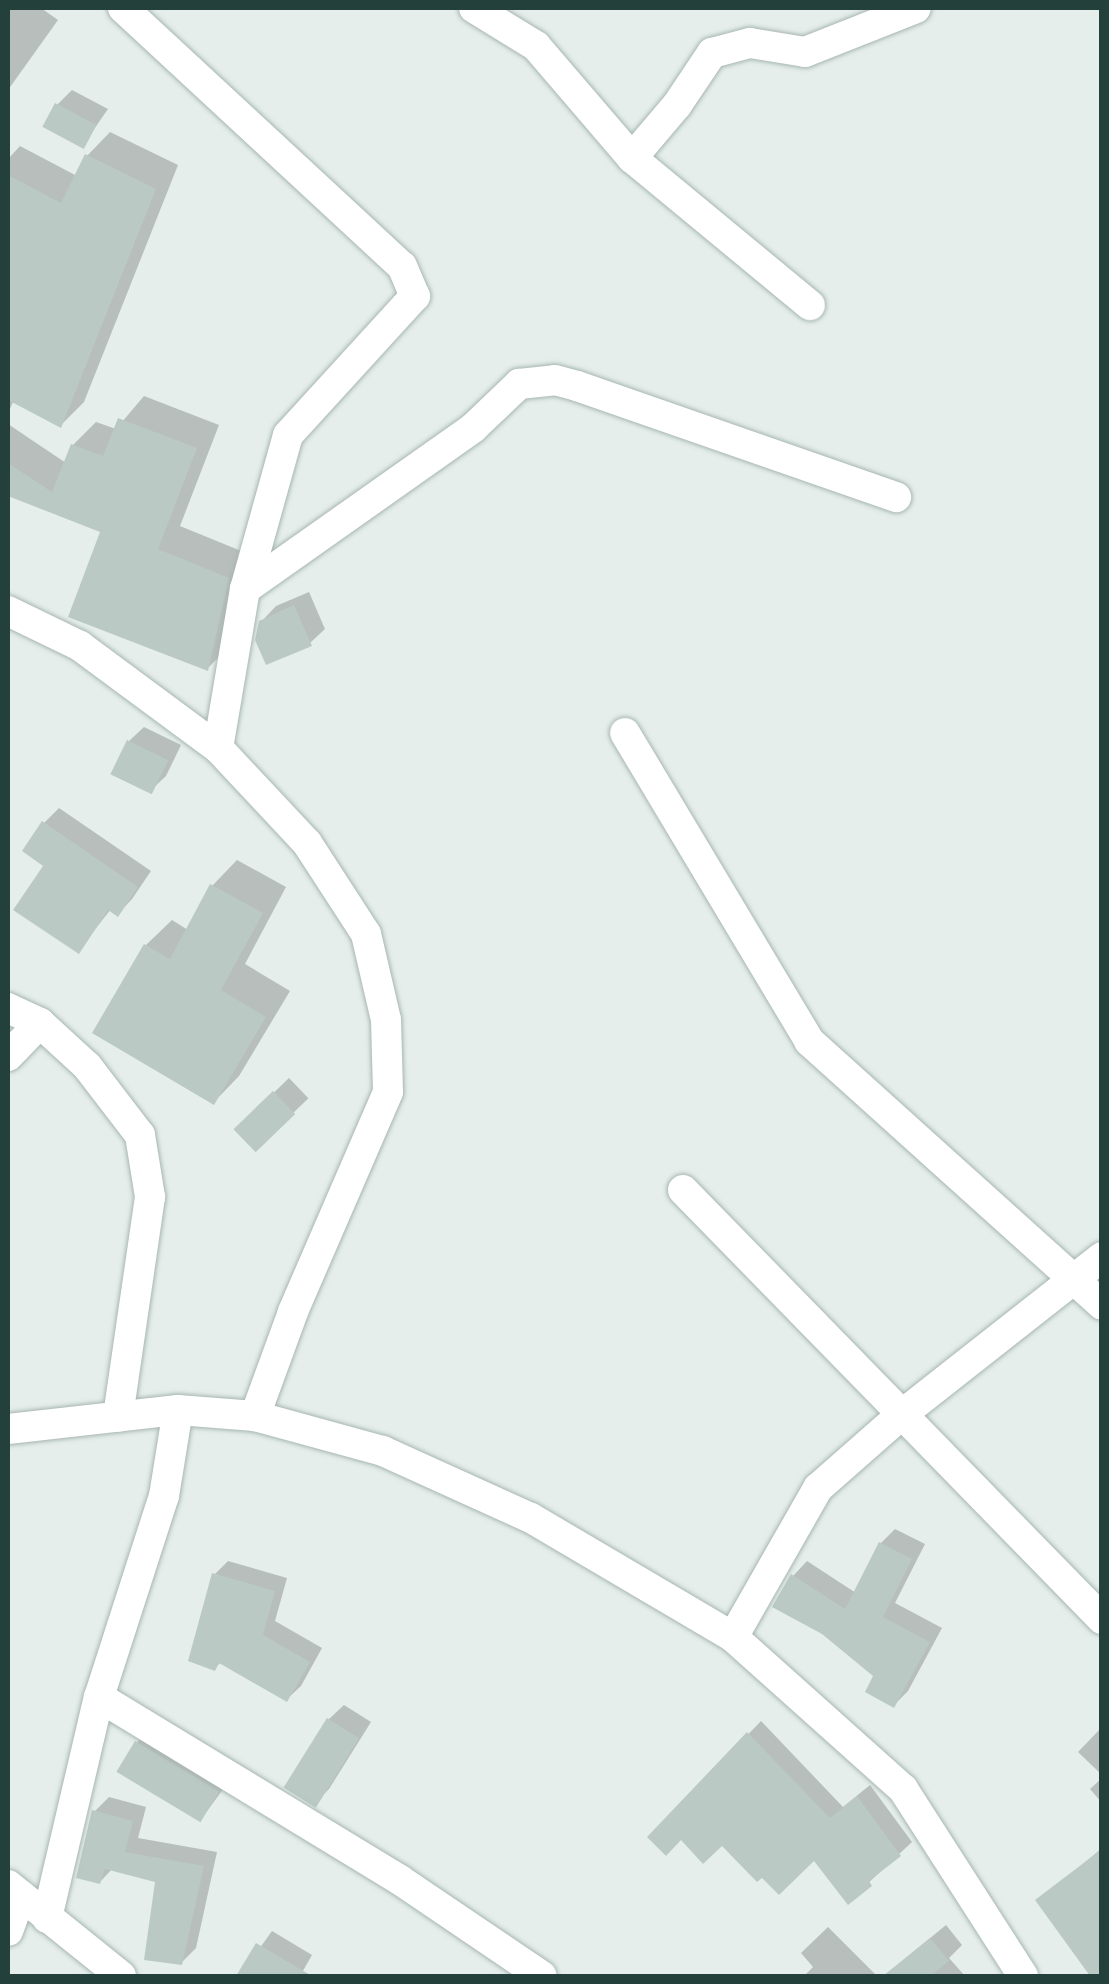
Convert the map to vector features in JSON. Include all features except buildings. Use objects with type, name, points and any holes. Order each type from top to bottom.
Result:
[{"type":"street","points":[[123,8],[402,266],[415,296],[288,435],[245,589],[218,748]]},
{"type":"street","points":[[474,8],[536,46],[632,158],[810,305]]},
{"type":"street","points":[[632,158],[677,106],[712,53],[750,44],[805,52],[916,8]]},
{"type":"street","points":[[245,589],[473,428],[520,384],[556,380],[578,386],[896,497]]},
{"type":"street","points":[[8,611],[80,646],[218,748],[307,842],[366,934],[386,1020],[388,1092],[293,1312],[255,1416]]},
{"type":"street","points":[[625,733],[809,1042],[1102,1306]]},
{"type":"street","points":[[8,1008],[40,1023],[87,1066],[140,1135],[150,1198],[118,1417]]},
{"type":"street","points":[[8,1056],[40,1023]]},
{"type":"street","points":[[684,1190],[900,1416],[1102,1619]]},
{"type":"street","points":[[734,1636],[818,1488],[900,1416],[1102,1257]]},
{"type":"street","points":[[48,1918],[100,1698],[164,1496],[178,1410]]},
{"type":"street","points":[[8,1429],[178,1410],[255,1416],[383,1451],[532,1518],[734,1636],[902,1789],[1023,1976]]},
{"type":"street","points":[[100,1698],[400,1880],[542,1976]]},
{"type":"street","points":[[14,1890],[121,1976]]},
{"type":"street","points":[[8,1930],[14,1890]]}]
